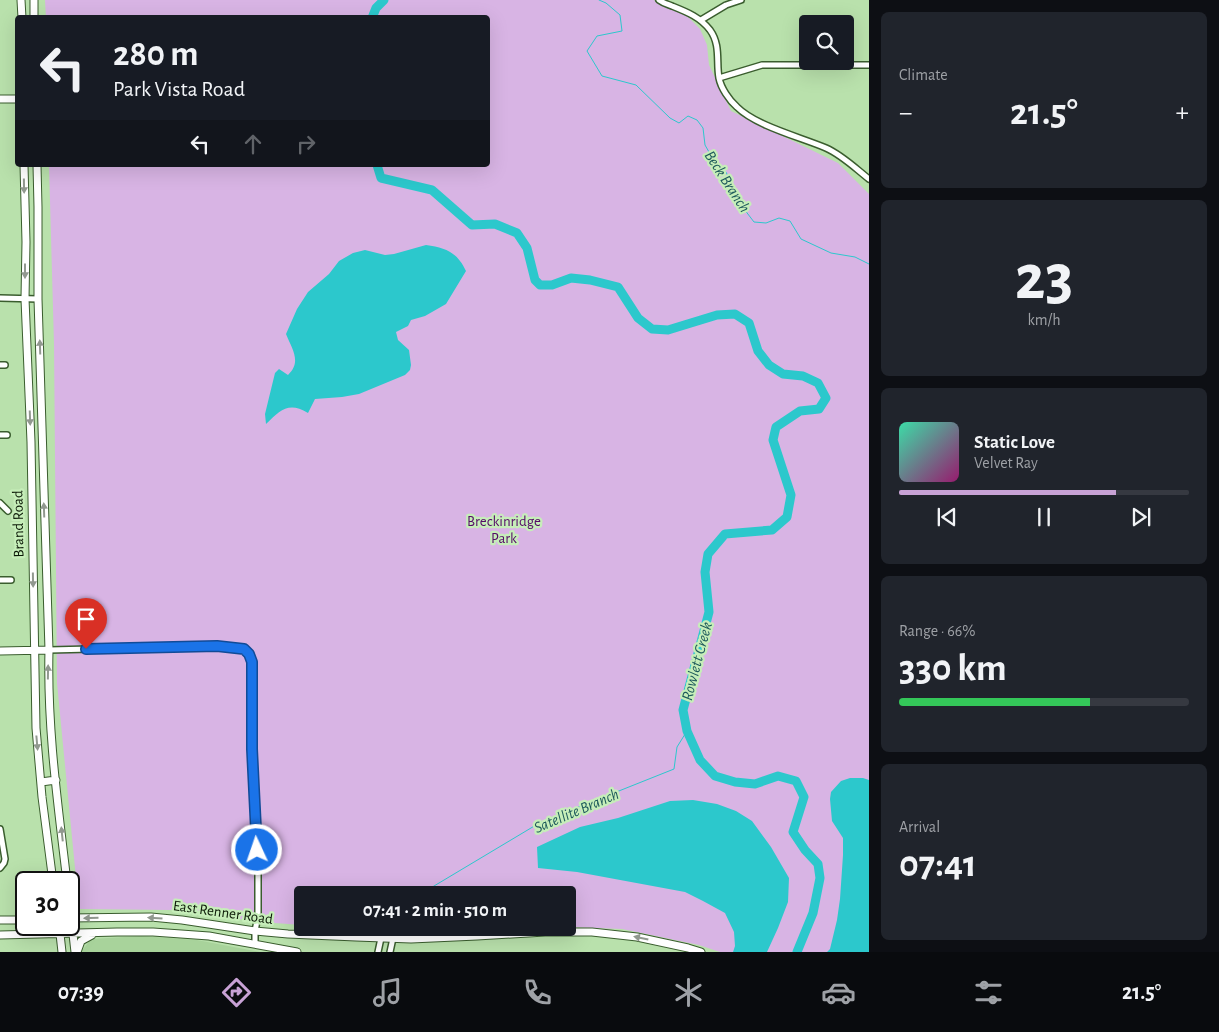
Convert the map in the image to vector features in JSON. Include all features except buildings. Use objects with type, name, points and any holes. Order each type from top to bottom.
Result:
[{"type":"main road","points":[[21,0],[22,15]]},
{"type":"main road","points":[[34,0],[34,15]]},
{"type":"main road","points":[[0,99],[15,99]]},
{"type":"main road","name":"Brand Road","points":[[24,167],[25,299],[31,442],[36,728],[52,871]]},
{"type":"main road","name":"Brand Road","points":[[36,167],[38,299],[49,650],[48,686],[66,871]]},
{"type":"main road","points":[[0,651],[49,650]]},
{"type":"main road","points":[[41,782],[56,780]]},
{"type":"main road","name":"East Renner Road","points":[[80,918],[159,918],[255,931],[317,936],[381,938],[592,932],[638,937],[701,952]]},
{"type":"main road","points":[[0,920],[15,920]]},
{"type":"main road","name":"East Renner Road","points":[[80,934],[153,932],[209,936],[297,952]]},
{"type":"main road","points":[[76,952],[83,939],[98,933]]},
{"type":"main road","name":"East Renner Road","points":[[0,935],[15,935]]},
{"type":"main road","points":[[60,936],[62,952]]},
{"type":"main road","points":[[73,936],[76,952]]},
{"type":"street","points":[[658,0],[701,20],[710,30],[715,39],[721,84],[730,99],[742,112],[773,128],[834,152],[869,179]]},
{"type":"street","points":[[701,20],[725,2],[741,0]]},
{"type":"street","points":[[719,78],[762,65],[869,65]]},
{"type":"street","points":[[0,298],[38,299]]},
{"type":"street","points":[[0,435],[7,435]]},
{"type":"street","points":[[0,503],[8,511]]},
{"type":"street","points":[[0,580],[11,580]]},
{"type":"street","points":[[49,650],[213,646],[244,649],[249,654],[252,662],[252,749],[258,874],[258,916],[255,944]]},
{"type":"street","points":[[0,829],[5,859],[1,867]]},
{"type":"street","points":[[378,952],[381,938]]},
{"type":"street","points":[[390,952],[393,938]]},
{"type":"shaded area","points":[[141,936],[197,940],[260,952],[81,952],[91,939]]},
{"type":"green space","name":"Breckinridge Park","points":[[45,0],[654,0],[659,4],[683,12],[700,29],[707,45],[709,65],[731,111],[838,163],[869,194],[869,952],[720,952],[699,945],[622,929],[576,927],[576,886],[294,886],[294,924],[171,910],[80,909],[80,871],[75,871],[57,683],[54,344],[49,167],[490,167],[490,15],[46,15]]},
{"type":"water","points":[[426,245],[455,255],[466,271],[446,304],[425,316],[411,320],[408,326],[396,332],[398,340],[409,350],[410,370],[405,375],[359,394],[315,399],[308,413],[301,409],[285,409],[266,424],[265,414],[275,373],[279,369],[288,375],[294,365],[293,350],[286,334],[297,309],[308,292],[329,274],[339,261],[353,253],[365,250],[385,255]]},
{"type":"water","points":[[850,778],[869,780],[869,952],[827,952],[830,949],[837,920],[843,855],[843,838],[832,821],[830,799],[831,792],[841,781]]},
{"type":"water","points":[[693,800],[717,804],[736,811],[752,821],[771,847],[789,878],[788,902],[767,952],[733,952],[735,946],[734,932],[725,913],[685,892],[577,872],[538,868],[537,847],[580,827],[618,818],[670,801]]},
{"type":"waterway","name":"Rowlett Creek","points":[[373,15],[376,8],[384,0]]},
{"type":"waterway","name":"Beck Branch","points":[[599,0],[606,3],[620,15],[622,31],[597,36],[587,51],[602,76],[636,85],[670,118],[679,123],[688,116],[697,120],[703,128],[705,145],[713,159],[726,172],[741,205],[754,222],[766,223],[779,218],[790,221],[801,239],[831,253],[855,257],[869,264]]},
{"type":"waterway","name":"Rowlett Creek","points":[[378,167],[381,178],[432,190],[472,225],[495,224],[517,233],[527,248],[535,280],[540,285],[552,285],[571,278],[590,280],[618,287],[638,318],[652,329],[668,330],[717,315],[735,314],[749,323],[758,351],[769,365],[783,374],[803,376],[818,383],[826,398],[819,409],[800,411],[776,427],[773,440],[791,495],[787,517],[772,530],[725,534],[708,554],[705,572],[709,612],[683,710],[687,731],[700,760],[715,776],[735,782],[755,784],[778,776],[796,781],[804,797],[793,832],[805,850],[818,864],[820,878],[813,913],[797,952]]},
{"type":"waterway","name":"Satellite Branch","points":[[434,886],[541,822],[674,769],[677,747],[687,731]]},
{"type":"route","points":[[86,649],[213,646],[244,649],[249,654],[252,662],[252,749],[257,850]]}]
